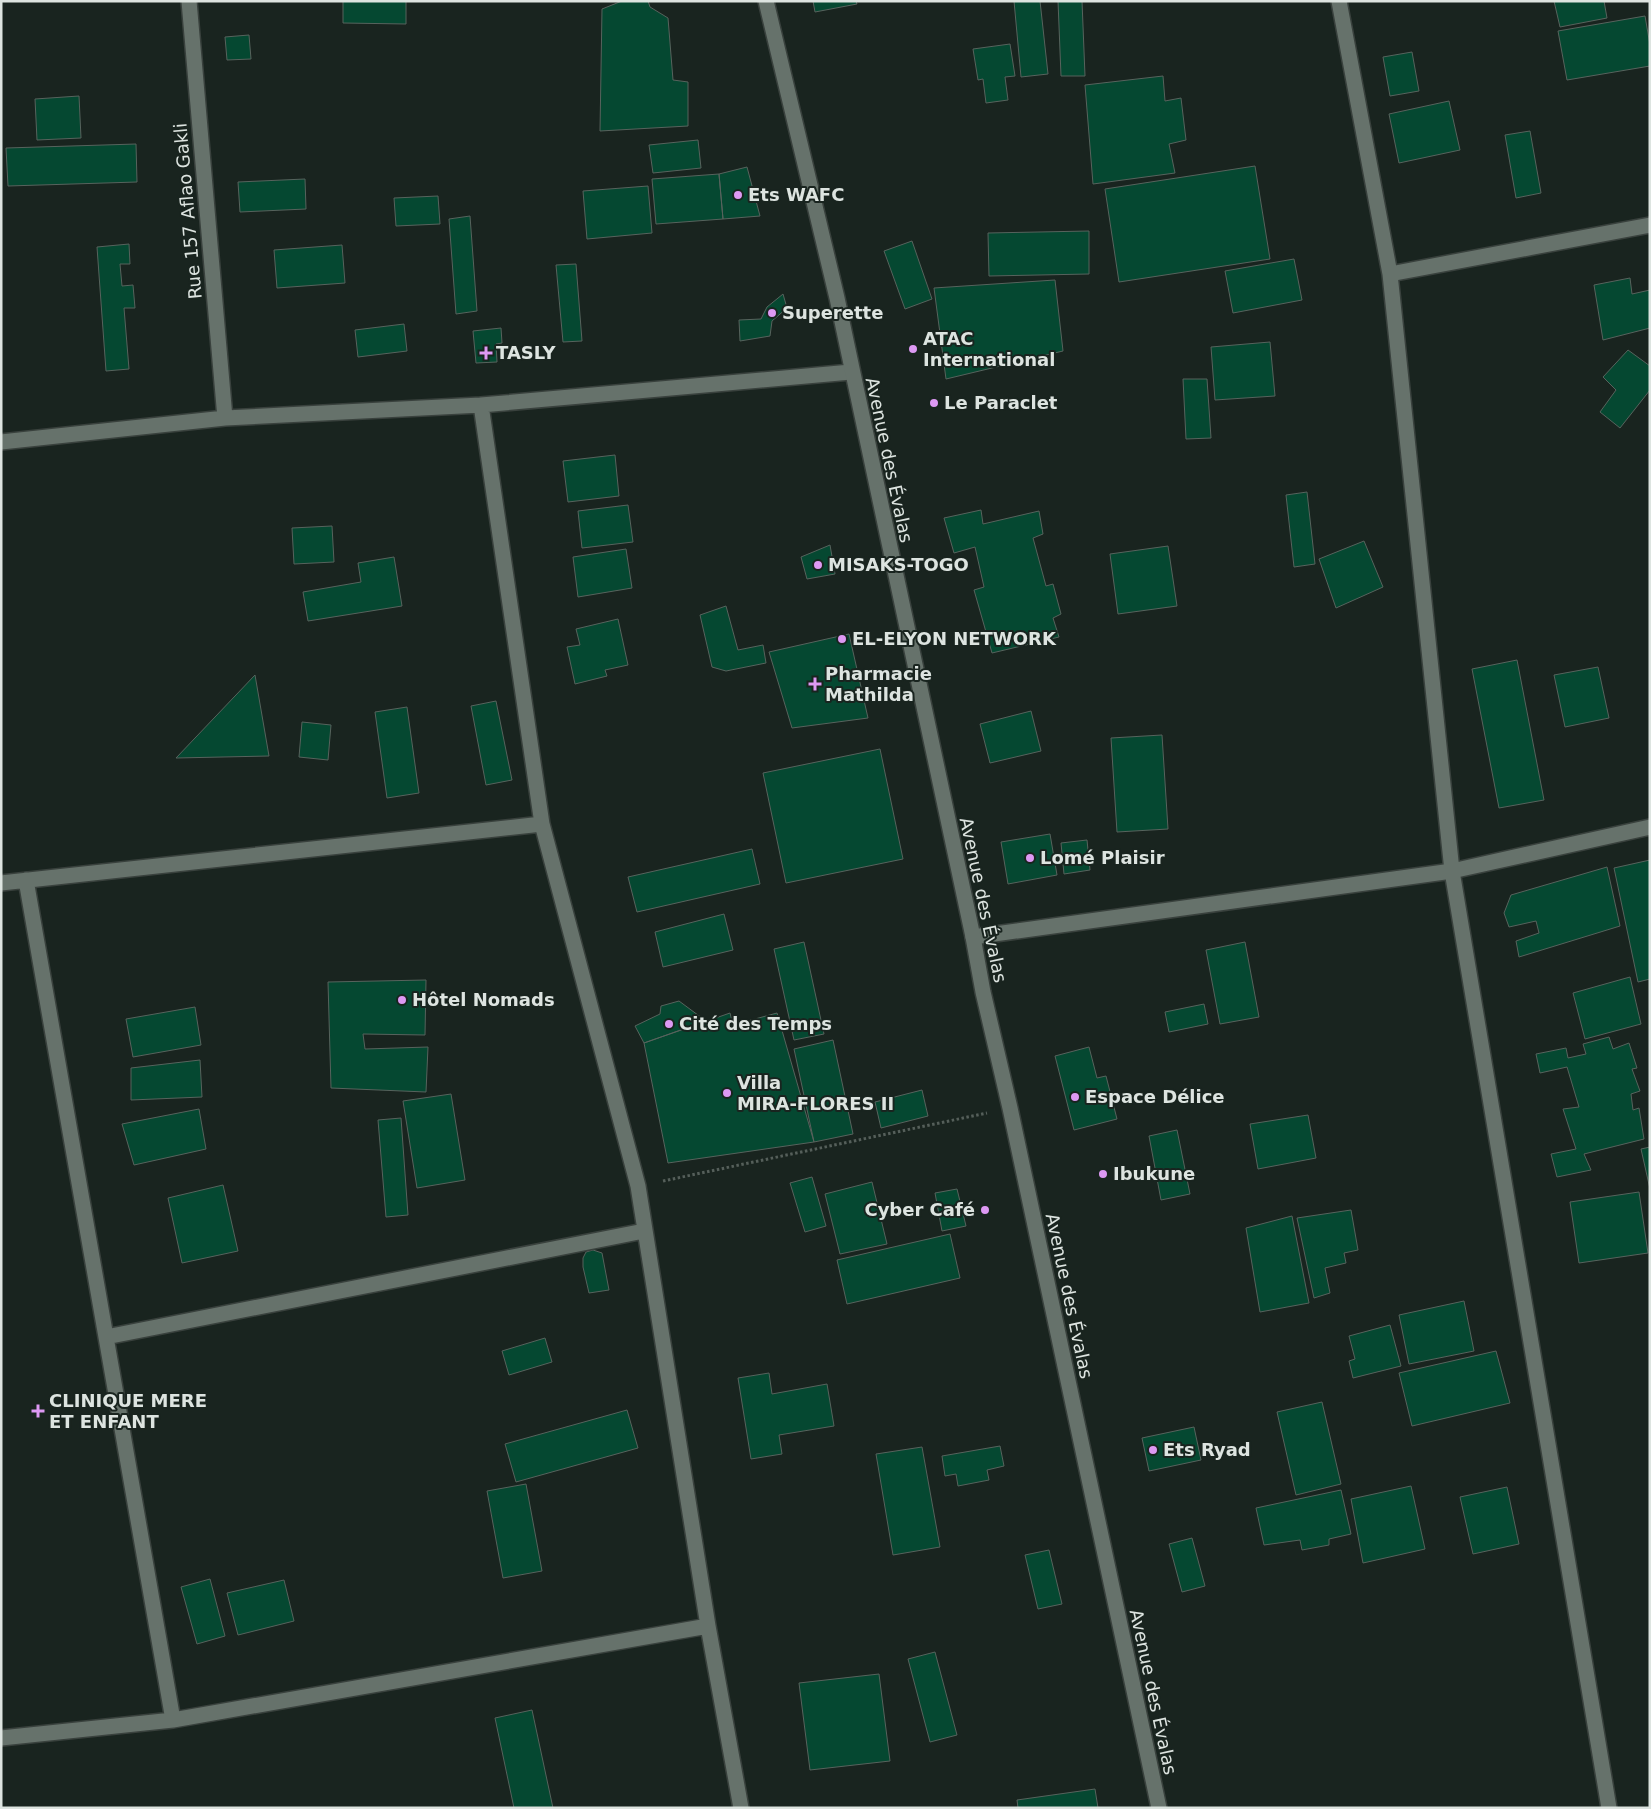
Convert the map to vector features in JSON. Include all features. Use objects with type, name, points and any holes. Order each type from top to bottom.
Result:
[{"type":"street","name":"Rue 157 Aflao Gakli","points":[[189,1],[225,418]]},
{"type":"street","name":"Avenue des Évalas","points":[[766,1],[837,298],[851,372],[983,992],[1010,1108],[1159,1808]]},
{"type":"street","points":[[1339,1],[1390,274],[1452,871],[1609,1808]]},
{"type":"street","points":[[1390,274],[1650,225]]},
{"type":"street","points":[[1,442],[225,418],[481,405],[851,372]]},
{"type":"street","points":[[481,405],[542,824],[638,1186],[708,1626],[741,1808]]},
{"type":"street","points":[[1,883],[542,824]]},
{"type":"street","points":[[973,938],[1452,871],[1650,827]]},
{"type":"street","points":[[26,880],[173,1720]]},
{"type":"street","points":[[106,1337],[644,1231]]},
{"type":"street","points":[[1,1738],[173,1720],[708,1626]]},
{"type":"path","points":[[638,1186],[1010,1108]]},
{"type":"building","points":[[343,1],[406,1],[406,24],[343,23]]},
{"type":"building","points":[[622,1],[648,1],[650,7],[668,18],[673,80],[688,82],[688,126],[600,131],[602,9]]},
{"type":"building","points":[[813,1],[856,1],[857,4],[815,12]]},
{"type":"building","points":[[1014,1],[1040,1],[1048,74],[1021,77]]},
{"type":"building","points":[[1058,1],[1082,1],[1085,76],[1061,76]]},
{"type":"building","points":[[1554,1],[1604,1],[1607,18],[1560,27]]},
{"type":"building","points":[[1645,16],[1650,45],[1650,66],[1567,80],[1558,31]]},
{"type":"building","points":[[249,35],[251,59],[227,60],[225,37]]},
{"type":"building","points":[[1010,44],[1015,76],[1005,77],[1008,100],[986,103],[983,79],[978,80],[973,49]]},
{"type":"building","points":[[1412,52],[1419,91],[1390,96],[1383,57]]},
{"type":"building","points":[[1163,76],[1165,101],[1181,98],[1186,140],[1169,144],[1175,173],[1093,184],[1085,85]]},
{"type":"building","points":[[79,96],[81,138],[37,140],[35,99]]},
{"type":"building","points":[[1449,101],[1460,150],[1399,163],[1389,114]]},
{"type":"building","points":[[1530,131],[1541,193],[1516,198],[1505,135]]},
{"type":"building","points":[[698,140],[701,168],[653,173],[649,145]]},
{"type":"building","points":[[136,144],[137,182],[8,186],[6,148]]},
{"type":"building","points":[[1255,166],[1270,259],[1119,282],[1105,189]]},
{"type":"building","name":"Ets WAFC","points":[[747,167],[760,216],[723,219],[719,174]]},
{"type":"building","points":[[719,174],[723,219],[656,224],[652,179]]},
{"type":"building","points":[[305,179],[306,209],[240,212],[238,182]]},
{"type":"building","points":[[648,186],[652,233],[587,239],[583,191]]},
{"type":"building","points":[[438,196],[440,224],[396,226],[394,198]]},
{"type":"building","points":[[470,216],[477,311],[456,314],[449,219]]},
{"type":"building","points":[[1089,231],[1089,274],[989,276],[988,233]]},
{"type":"building","points":[[912,241],[932,299],[905,309],[884,251]]},
{"type":"building","points":[[129,244],[130,264],[120,264],[122,286],[133,285],[135,308],[124,308],[129,369],[106,371],[97,247]]},
{"type":"building","points":[[342,245],[345,283],[277,288],[274,250]]},
{"type":"building","points":[[1294,259],[1302,300],[1233,313],[1225,271]]},
{"type":"building","points":[[576,264],[582,341],[563,342],[556,265]]},
{"type":"building","points":[[1630,278],[1632,294],[1650,290],[1650,328],[1603,340],[1594,285]]},
{"type":"building","points":[[1055,280],[1063,351],[946,379],[934,288]]},
{"type":"building","name":"Superette","points":[[783,294],[787,308],[772,321],[770,336],[740,341],[739,320],[761,319],[767,307]]},
{"type":"building","points":[[404,324],[407,351],[358,357],[355,330]]},
{"type":"building","name":"TASLY","points":[[501,328],[502,343],[496,344],[497,362],[476,363],[473,331]]},
{"type":"building","points":[[1270,342],[1275,396],[1215,400],[1211,347]]},
{"type":"building","points":[[1628,350],[1650,366],[1650,390],[1620,428],[1600,412],[1616,390],[1603,377]]},
{"type":"building","points":[[1183,379],[1207,379],[1211,438],[1186,439]]},
{"type":"building","points":[[615,455],[619,496],[568,502],[563,461]]},
{"type":"building","points":[[1307,492],[1315,564],[1294,567],[1286,495]]},
{"type":"building","points":[[628,505],[633,542],[582,548],[578,511]]},
{"type":"building","points":[[981,510],[983,524],[1039,511],[1043,534],[1033,538],[1046,586],[1053,584],[1061,614],[1053,618],[1059,637],[992,653],[974,590],[984,587],[975,547],[954,553],[944,518]]},
{"type":"building","points":[[332,526],[334,562],[294,564],[292,528]]},
{"type":"building","points":[[1364,541],[1383,587],[1336,608],[1319,559]]},
{"type":"building","name":"MISAKS-TOGO","points":[[830,545],[835,574],[807,579],[801,557]]},
{"type":"building","points":[[1168,546],[1177,606],[1118,614],[1110,554]]},
{"type":"building","points":[[626,549],[632,588],[578,597],[573,557]]},
{"type":"building","points":[[394,557],[402,606],[308,621],[303,592],[361,582],[358,563]]},
{"type":"building","points":[[726,606],[738,650],[763,645],[766,663],[726,671],[712,667],[700,615]]},
{"type":"building","points":[[618,619],[628,665],[605,670],[607,676],[575,684],[567,647],[580,645],[576,629]]},
{"type":"building","points":[[849,634],[868,718],[792,728],[769,652]]},
{"type":"building","points":[[1517,660],[1544,800],[1499,808],[1472,669]]},
{"type":"building","points":[[1598,667],[1609,718],[1565,727],[1554,675]]},
{"type":"building","points":[[255,675],[269,756],[176,758]]},
{"type":"building","points":[[496,701],[512,780],[486,785],[471,706]]},
{"type":"building","points":[[407,707],[419,793],[387,798],[375,712]]},
{"type":"building","points":[[1031,711],[1041,751],[990,763],[980,724]]},
{"type":"building","points":[[302,722],[331,725],[328,760],[299,757]]},
{"type":"building","points":[[1162,735],[1168,829],[1117,832],[1111,738]]},
{"type":"building","points":[[880,749],[903,859],[786,883],[763,773]]},
{"type":"building","points":[[1050,834],[1057,875],[1008,884],[1001,842]]},
{"type":"building","points":[[1087,840],[1090,870],[1064,874],[1061,843]]},
{"type":"building","points":[[752,849],[760,884],[637,912],[628,877]]},
{"type":"building","points":[[1650,860],[1650,979],[1638,982],[1614,868]]},
{"type":"building","points":[[1607,867],[1620,926],[1519,957],[1516,941],[1539,933],[1536,921],[1509,927],[1504,913],[1511,895]]},
{"type":"building","points":[[724,914],[733,950],[663,967],[655,932]]},
{"type":"building","points":[[804,942],[824,1034],[794,1040],[774,949]]},
{"type":"building","points":[[1245,942],[1259,1017],[1220,1024],[1206,950]]},
{"type":"building","points":[[1630,977],[1641,1024],[1585,1039],[1573,993]]},
{"type":"building","points":[[426,980],[425,1035],[363,1034],[365,1049],[428,1047],[426,1092],[331,1088],[328,982]]},
{"type":"building","name":"Cité des Temps","points":[[679,1001],[706,1021],[644,1043],[635,1026],[660,1014],[661,1006]]},
{"type":"building","points":[[1204,1004],[1208,1024],[1169,1032],[1165,1012]]},
{"type":"building","points":[[195,1007],[201,1045],[133,1057],[126,1019]]},
{"type":"building","name":"Villa MIRA-FLORES II","points":[[730,1013],[733,1025],[777,1013],[814,1142],[668,1163],[644,1043]]},
{"type":"building","points":[[1609,1037],[1613,1049],[1629,1043],[1637,1068],[1632,1069],[1640,1091],[1631,1094],[1633,1110],[1639,1108],[1644,1139],[1584,1154],[1591,1170],[1557,1177],[1551,1154],[1576,1149],[1563,1109],[1579,1107],[1567,1067],[1540,1073],[1536,1054],[1566,1048],[1568,1058],[1586,1054],[1583,1044]]},
{"type":"building","points":[[833,1040],[853,1134],[814,1142],[794,1049]]},
{"type":"building","points":[[1089,1047],[1097,1078],[1106,1076],[1117,1119],[1074,1130],[1055,1056]]},
{"type":"building","points":[[200,1060],[202,1097],[131,1100],[131,1068]]},
{"type":"building","points":[[922,1090],[928,1116],[881,1128],[875,1102]]},
{"type":"building","points":[[451,1094],[465,1180],[417,1188],[403,1101]]},
{"type":"building","points":[[199,1109],[206,1149],[134,1165],[122,1124]]},
{"type":"building","points":[[1308,1115],[1316,1158],[1258,1169],[1250,1124]]},
{"type":"building","points":[[401,1118],[408,1215],[386,1217],[378,1120]]},
{"type":"building","points":[[1177,1130],[1190,1194],[1161,1200],[1149,1136]]},
{"type":"building","points":[[1650,1147],[1650,1189],[1641,1149]]},
{"type":"building","points":[[812,1177],[826,1226],[805,1232],[790,1183]]},
{"type":"building","points":[[872,1182],[887,1244],[840,1254],[825,1194]]},
{"type":"building","points":[[223,1185],[238,1251],[182,1263],[168,1198]]},
{"type":"building","points":[[957,1189],[966,1226],[942,1231],[935,1193]]},
{"type":"building","points":[[1639,1192],[1648,1253],[1579,1263],[1570,1202]]},
{"type":"building","points":[[1351,1210],[1358,1250],[1344,1253],[1346,1263],[1325,1268],[1330,1293],[1314,1298],[1297,1218]]},
{"type":"building","points":[[1292,1216],[1309,1303],[1260,1312],[1246,1228]]},
{"type":"building","points":[[950,1234],[960,1278],[847,1304],[837,1260]]},
{"type":"building","points":[[593,1250],[602,1253],[609,1290],[589,1293],[583,1267],[583,1258],[586,1252]]},
{"type":"building","points":[[1464,1301],[1474,1351],[1409,1364],[1399,1315]]},
{"type":"building","points":[[1390,1325],[1401,1366],[1353,1378],[1349,1361],[1355,1359],[1349,1336]]},
{"type":"building","points":[[545,1338],[552,1362],[509,1375],[502,1351]]},
{"type":"building","points":[[1496,1351],[1510,1403],[1412,1426],[1399,1373]]},
{"type":"building","points":[[769,1373],[772,1394],[827,1384],[834,1426],[779,1435],[782,1454],[751,1459],[738,1378]]},
{"type":"building","points":[[1322,1402],[1341,1484],[1296,1495],[1277,1412]]},
{"type":"building","points":[[627,1410],[638,1448],[516,1482],[505,1444]]},
{"type":"building","points":[[1194,1427],[1201,1460],[1149,1471],[1142,1438]]},
{"type":"building","points":[[1000,1446],[1004,1466],[987,1470],[989,1480],[958,1486],[956,1474],[945,1476],[942,1456]]},
{"type":"building","points":[[922,1447],[940,1547],[893,1555],[876,1454]]},
{"type":"building","points":[[526,1484],[542,1571],[503,1578],[487,1491]]},
{"type":"building","points":[[1411,1486],[1425,1549],[1363,1563],[1351,1499]]},
{"type":"building","points":[[1507,1487],[1519,1544],[1473,1554],[1460,1497]]},
{"type":"building","points":[[1341,1490],[1351,1534],[1329,1539],[1329,1545],[1302,1550],[1300,1540],[1264,1545],[1256,1508]]},
{"type":"building","points":[[1192,1538],[1205,1586],[1182,1592],[1169,1544]]},
{"type":"building","points":[[1049,1550],[1062,1604],[1038,1609],[1025,1555]]},
{"type":"building","points":[[210,1579],[225,1636],[197,1644],[181,1587]]},
{"type":"building","points":[[284,1580],[294,1621],[238,1635],[227,1593]]},
{"type":"building","points":[[935,1652],[957,1735],[930,1742],[908,1659]]},
{"type":"building","points":[[879,1674],[890,1761],[810,1770],[799,1683]]},
{"type":"building","points":[[532,1710],[553,1808],[514,1808],[495,1718]]},
{"type":"building","points":[[1095,1789],[1098,1808],[1018,1808],[1017,1800]]},
{"type":"place","name":"Ets WAFC","points":[[738,195]]},
{"type":"place","name":"Superette","points":[[772,313]]},
{"type":"place","name":"ATAC International","points":[[913,349]]},
{"type":"place","name":"TASLY","points":[[486,353]]},
{"type":"place","name":"Le Paraclet","points":[[934,403]]},
{"type":"place","name":"MISAKS-TOGO","points":[[818,565]]},
{"type":"place","name":"EL-ELYON NETWORK","points":[[842,639]]},
{"type":"place","name":"Pharmacie Mathilda","points":[[815,684]]},
{"type":"place","name":"Lomé Plaisir","points":[[1030,858]]},
{"type":"place","name":"Hôtel Nomads","points":[[402,1000]]},
{"type":"place","name":"Cité des Temps","points":[[669,1024]]},
{"type":"place","name":"Villa MIRA-FLORES II","points":[[727,1093]]},
{"type":"place","name":"Espace Délice","points":[[1075,1097]]},
{"type":"place","name":"Ibukune","points":[[1103,1174]]},
{"type":"place","name":"Cyber Café","points":[[985,1210]]},
{"type":"place","name":"CLINIQUE MERE ET ENFANT","points":[[38,1411]]},
{"type":"place","name":"Ets Ryad","points":[[1153,1450]]}]
